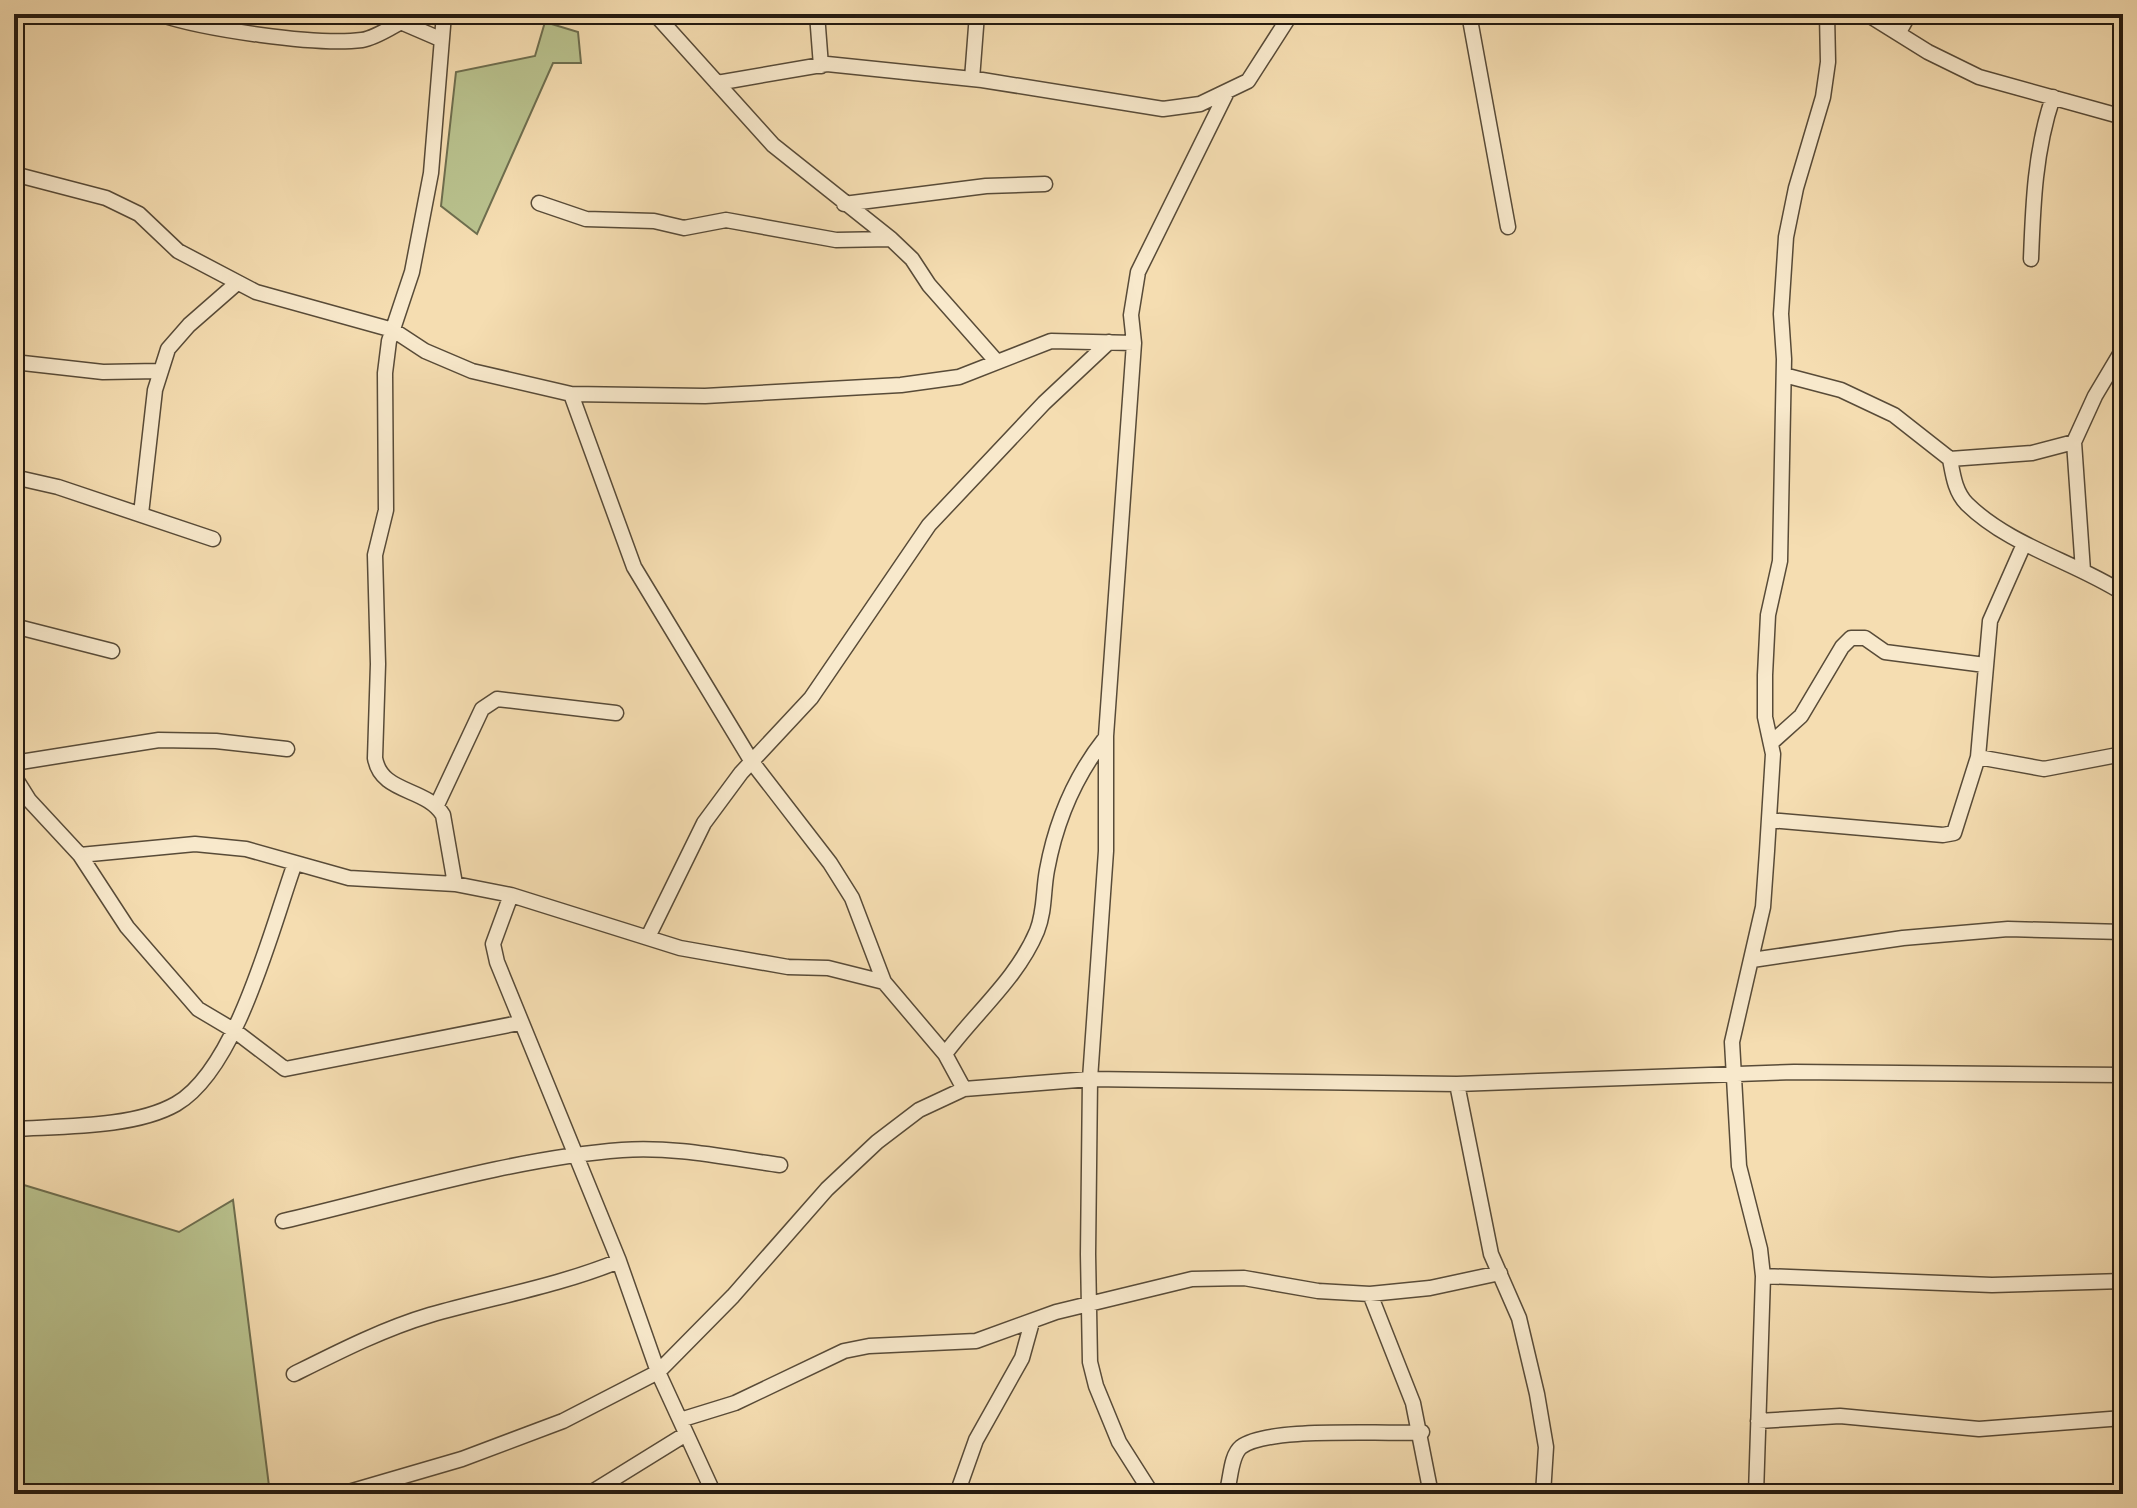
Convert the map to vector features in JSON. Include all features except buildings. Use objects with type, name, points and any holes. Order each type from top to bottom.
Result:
[{"type":"street","points":[[159,14],[185,23],[318,40],[364,40],[401,22]]},
{"type":"street","points":[[382,14],[440,39]]},
{"type":"street","points":[[444,14],[431,173],[412,272],[393,330],[385,373],[386,510],[375,555],[378,664],[375,758],[377,772],[391,784],[437,805],[443,815],[455,884]]},
{"type":"street","points":[[655,14],[773,145],[891,239],[997,362]]},
{"type":"street","points":[[817,14],[821,66]]},
{"type":"street","points":[[972,79],[977,14]]},
{"type":"street","points":[[717,83],[821,66],[972,79],[1163,109],[1200,104],[1248,81],[1291,14]]},
{"type":"street","points":[[1469,14],[1508,227]]},
{"type":"street","points":[[1756,1494],[1763,1276],[1760,1249],[1739,1166],[1731,1073],[1732,1042],[1763,907],[1769,820],[1771,743],[1765,717],[1765,675],[1768,615],[1780,561],[1784,375],[1781,314],[1786,237],[1796,188],[1823,97],[1828,62],[1827,14]]},
{"type":"street","points":[[1867,14],[1928,52],[1979,77],[2123,117]]},
{"type":"street","points":[[1899,32],[1909,14]]},
{"type":"street","points":[[1152,1494],[1119,1442],[1096,1386],[1090,1362],[1090,1079],[1106,851],[1106,736],[1134,343],[1131,315],[1138,272],[1226,94]]},
{"type":"street","points":[[2031,259],[2034,187],[2043,126],[2053,97]]},
{"type":"street","points":[[14,174],[106,198],[139,214],[178,251],[237,283],[306,307],[393,330],[425,351],[472,371],[571,394],[705,396],[849,389],[959,377],[1051,341],[1134,343]]},
{"type":"street","points":[[844,204],[986,186],[1045,184]]},
{"type":"street","points":[[539,203],[586,219],[654,221],[684,228],[726,220],[836,240],[891,239]]},
{"type":"street","points":[[141,514],[159,371],[168,349],[189,325],[237,283]]},
{"type":"street","points":[[648,937],[704,823],[752,762],[811,698],[929,525],[1044,403],[1109,342]]},
{"type":"street","points":[[2083,571],[2074,442],[2095,396],[2123,349]]},
{"type":"street","points":[[14,362],[103,372],[159,371]]},
{"type":"street","points":[[1784,375],[1841,390],[1894,415],[1950,459],[1955,485],[1967,503],[2024,544],[2123,593]]},
{"type":"street","points":[[571,394],[634,567],[752,762],[830,863],[852,898],[884,982],[945,1054],[964,1089]]},
{"type":"street","points":[[1950,459],[2032,453],[2074,442]]},
{"type":"street","points":[[14,477],[58,487],[213,539]]},
{"type":"street","points":[[1769,820],[1943,835],[1954,833],[1978,757],[1985,665],[1994,608],[2024,544]]},
{"type":"street","points":[[14,626],[112,651]]},
{"type":"street","points":[[1771,743],[1801,716],[1842,647],[1851,638],[1865,638],[1885,652],[1985,665]]},
{"type":"street","points":[[437,805],[482,709],[489,702],[497,699],[616,713]]},
{"type":"street","points":[[945,1054],[1028,949],[1042,916],[1051,848],[1070,794],[1084,765],[1106,736]]},
{"type":"street","points":[[14,763],[159,740],[287,749]]},
{"type":"street","points":[[1978,757],[2044,769],[2123,754]]},
{"type":"street","points":[[14,776],[29,800],[80,855],[127,927],[198,1009],[235,1031],[285,1069],[519,1023]]},
{"type":"street","points":[[80,855],[195,844],[246,849],[349,878],[455,884],[511,895],[696,951],[788,967],[828,968],[884,982]]},
{"type":"street","points":[[14,1129],[130,1119],[176,1104],[198,1084],[235,1031],[295,863]]},
{"type":"street","points":[[511,895],[493,944],[519,1023],[619,1261],[658,1372],[714,1494]]},
{"type":"street","points":[[1752,960],[1903,938],[2008,929],[2123,932]]},
{"type":"street","points":[[342,1494],[462,1459],[563,1421],[658,1372],[733,1296],[827,1189],[877,1142],[919,1110],[964,1089],[1090,1079],[1457,1084],[1731,1073],[2123,1075]]},
{"type":"street","points":[[1457,1084],[1491,1254],[1519,1318],[1537,1394],[1546,1447],[1543,1494]]},
{"type":"street","points":[[283,1221],[575,1156],[624,1149],[671,1151],[780,1165]]},
{"type":"street","points":[[294,1374],[353,1345],[426,1317],[585,1275],[619,1261]]},
{"type":"street","points":[[589,1494],[683,1427],[844,1351],[884,1344],[976,1341],[1089,1303],[1192,1279],[1244,1278],[1318,1291],[1370,1294],[1430,1288],[1500,1273]]},
{"type":"street","points":[[1763,1276],[1992,1285],[2123,1281]]},
{"type":"street","points":[[1370,1294],[1422,1432],[1431,1494]]},
{"type":"street","points":[[959,1488],[976,1440],[1022,1358],[1032,1322]]},
{"type":"street","points":[[1758,1421],[1840,1416],[1979,1429],[2123,1418]]},
{"type":"street","points":[[1226,1494],[1234,1459],[1241,1447],[1248,1444],[1312,1433],[1422,1432]]},
{"type":"green space","points":[[545,22],[578,32],[581,63],[553,63],[477,234],[441,206],[456,72],[535,56]]},
{"type":"green space","points":[[14,1182],[179,1232],[233,1200],[270,1494],[14,1494]]}]
